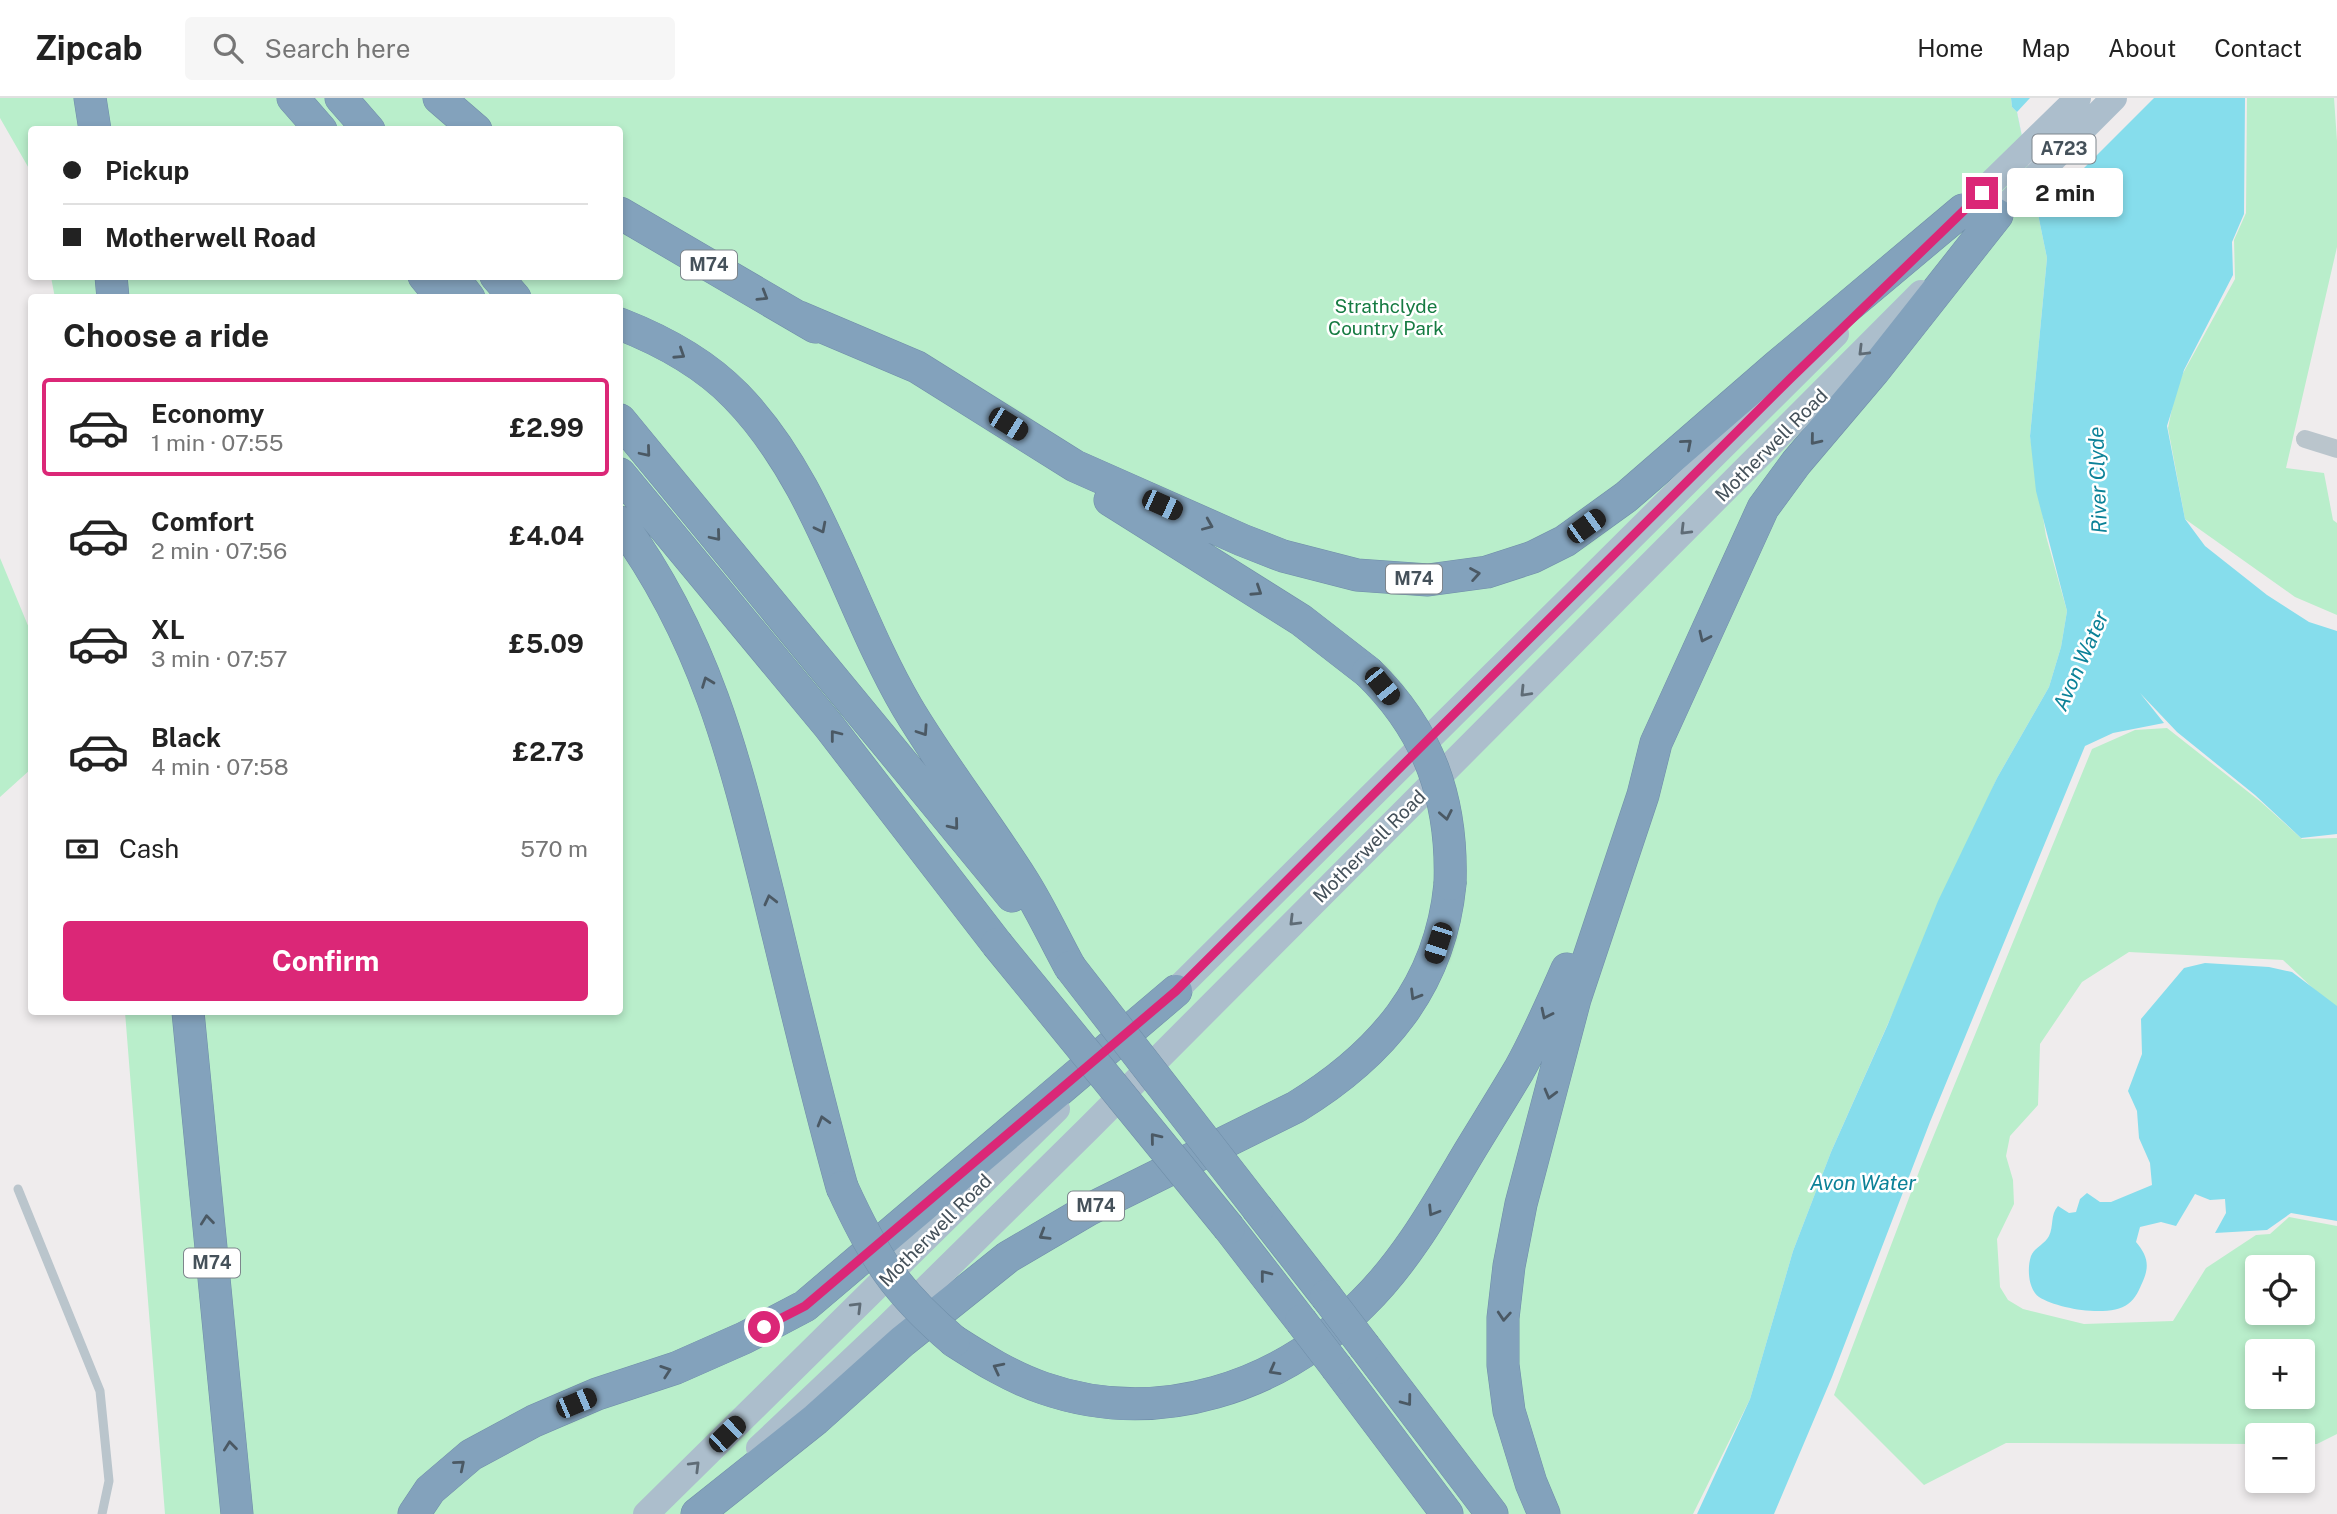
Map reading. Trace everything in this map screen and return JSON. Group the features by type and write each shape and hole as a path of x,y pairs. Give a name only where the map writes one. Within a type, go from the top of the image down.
{"highway":[{"path":"90,98 94,126"},
{"path":"277,98 300,126"},
{"path":"293,98 318,126"},
{"path":"341,98 366,126"},
{"path":"439,98 471,126"},
{"path":"1544,1514 1531,1483 1509,1411 1503,1365 1503,1318 1509,1266 1521,1204 1575,999 1643,794 1656,743 1763,508 1805,452 1874,371 2005,207"},
{"name":"M74","path":"799,317 917,368 1075,466 1242,540 1283,555 1357,575 1428,580 1487,572 1533,557 1565,541 1626,497 1963,210"},
{"name":"M74","path":"623,215 985,422 1301,620 1382,686 1416,732 1436,775 1448,822 1451,853 1450,884 1443,928 1422,983 1403,1015 1363,1058 1324,1090 1296,1107 1088,1210 1008,1257 921,1325 816,1419 697,1514"},
{"path":"499,280 512,294"},
{"path":"439,281 462,294"},
{"path":"623,325 661,341 704,369 736,396 773,443 799,484 886,668 908,708 1023,881 1070,967"},
{"path":"623,424 1070,967 1366,1347 1492,1514"},
{"path":"623,478 828,725 997,944 1229,1228 1447,1514"},
{"path":"623,526 657,576 675,609 696,654 729,741 819,1106 842,1187 863,1233 881,1265 923,1315 954,1341 990,1364 1044,1389 1080,1398 1122,1402 1168,1402 1219,1392 1266,1375 1307,1352 1364,1303 1416,1238 1520,1068 1584,932 1643,794"},
{"path":"414,1514 430,1490 471,1455 534,1421 597,1394 676,1368 744,1338 805,1306 1176,991"},
{"name":"M74","path":"188,1015 237,1514"}],"main road":[{"name":"Motherwell Road","path":"646,1514 1791,378 2078,98"},
{"name":"A723","path":"2005,207 2115,98"},
{"name":"Motherwell Road","path":"689,1514 886,1328 1079,1138 2005,207"}],"street":[{"path":"2305,439 2337,449"}],"lane":[{"path":"18,1189 100,1391 109,1481 102,1514"}],"green space":[{"name":"Strathclyde Country Park","path":"0,98 2011,98 2012,107 2017,112 2047,258 2030,436 2046,536 2067,611 2061,647 2049,687 1997,778 1831,1152 1793,1251 1750,1399 1693,1514 165,1514 125,1015 623,1015 623,294 54,294 52,280 623,280 623,126 28,126 28,167 0,118"},
{"path":"2247,98 2334,98 2337,141 2337,247 2286,468 2324,473 2333,520 2337,523 2337,615 2295,597 2185,519 2168,428 2177,384 2235,279 2234,240 2246,213"},
{"path":"0,558 28,626 28,772 0,797"},
{"path":"2167,728 2261,802 2302,839 2337,838 2337,1011 2283,960 2129,952 2082,982 2040,1044 2038,1105 2010,1136 2006,1156 2013,1180 2014,1204 1997,1239 2000,1287 2008,1300 2023,1309 2084,1324 2173,1321 2206,1268 2256,1235 2270,1234 2289,1217 2337,1226 2337,1434 2315,1444 2315,1423 2245,1423 2245,1444 2006,1443 1924,1485 1834,1395 1920,1169 2092,749 2135,730"}],"water":[{"name":"River Clyde","path":"2011,98 2245,98 2244,214 2232,242 2233,275 2184,370 2167,426 2185,519 2205,546 2267,595 2309,622 2337,631 2337,834 2301,838 2255,795 2177,732 2140,693 2164,723 2113,733 2085,746 1930,1122 1832,1377 1774,1514 1697,1514 1750,1399 1793,1251 1831,1152 1888,1024 1938,901 1997,778 2049,687 2061,647 2067,611 2036,491 2030,436 2047,258 2017,112 2012,107"},
{"path":"2205,963 2269,967 2292,972 2337,1006 2337,1221 2291,1213 2267,1230 2215,1233 2226,1213 2225,1199 2210,1200 2195,1194 2176,1226 2161,1222 2140,1227 2136,1242 2143,1251 2147,1265 2137,1294 2128,1304 2109,1310 2084,1310 2058,1305 2039,1297 2029,1278 2031,1256 2049,1236 2058,1206 2069,1213 2076,1212 2080,1199 2087,1193 2100,1202 2111,1202 2152,1185 2150,1163 2139,1138 2137,1111 2128,1091 2142,1054 2141,1019 2184,968"}],"pier":[{"path":"2030,98 2154,98 2038,214 2017,112"}],"route":[{"path":"764,1327 805,1306 1176,991 1791,378 1982,193"}],"water label":[{"name":"Avon Water","path":"2081,661"},
{"name":"Avon Water","path":"1863,1183"}]}
